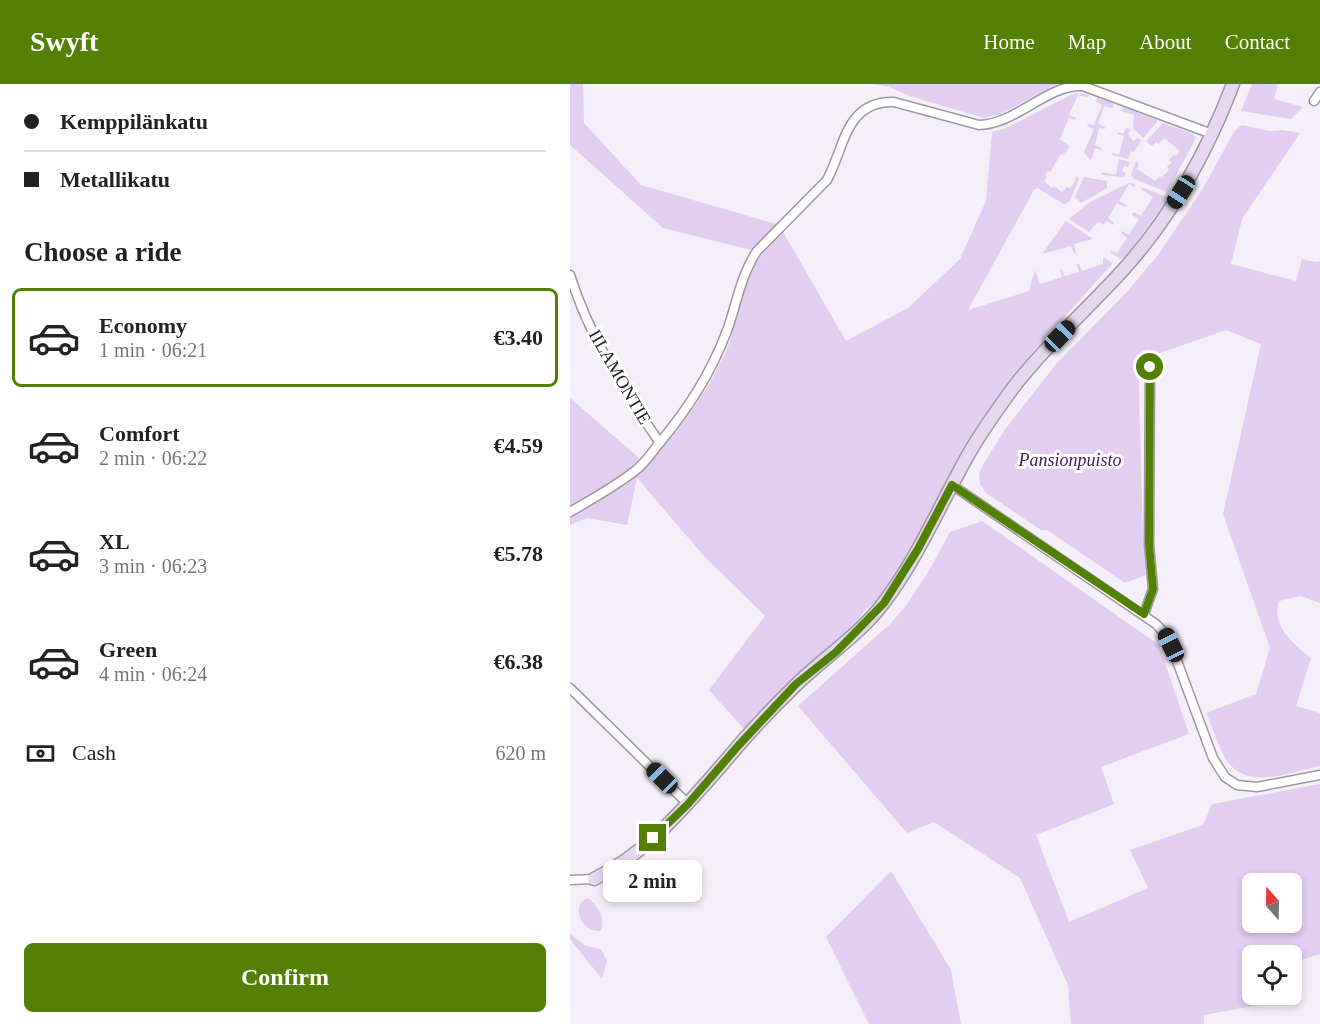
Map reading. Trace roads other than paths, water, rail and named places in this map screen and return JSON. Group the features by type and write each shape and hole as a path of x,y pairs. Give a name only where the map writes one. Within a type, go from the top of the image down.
{"street":[{"path":"570,880 594,879 626,860 664,829 796,684 836,652 884,603 918,549 986,425 1036,360 1124,269 1181,192 1212,134 1233,84"},
{"path":"570,512 638,469 700,390 728,328 742,279 751,260 757,251 827,180 847,130 863,110 883,102 894,102 979,125 988,124 1007,118 1058,91 1076,86 1093,88 1212,134"},
{"path":"1314,101 1320,92"},
{"name":"IILAMONTIE","path":"570,275 594,334 627,395 660,443"},
{"path":"1144,614 1153,589 1149,544 1150,367"},
{"path":"952,485 1156,624 1168,639 1216,764 1225,777 1237,785 1257,787 1320,775"},
{"path":"570,688 688,804"}],"park label":[{"name":"Pansionpuisto","path":"1070,460"}]}
